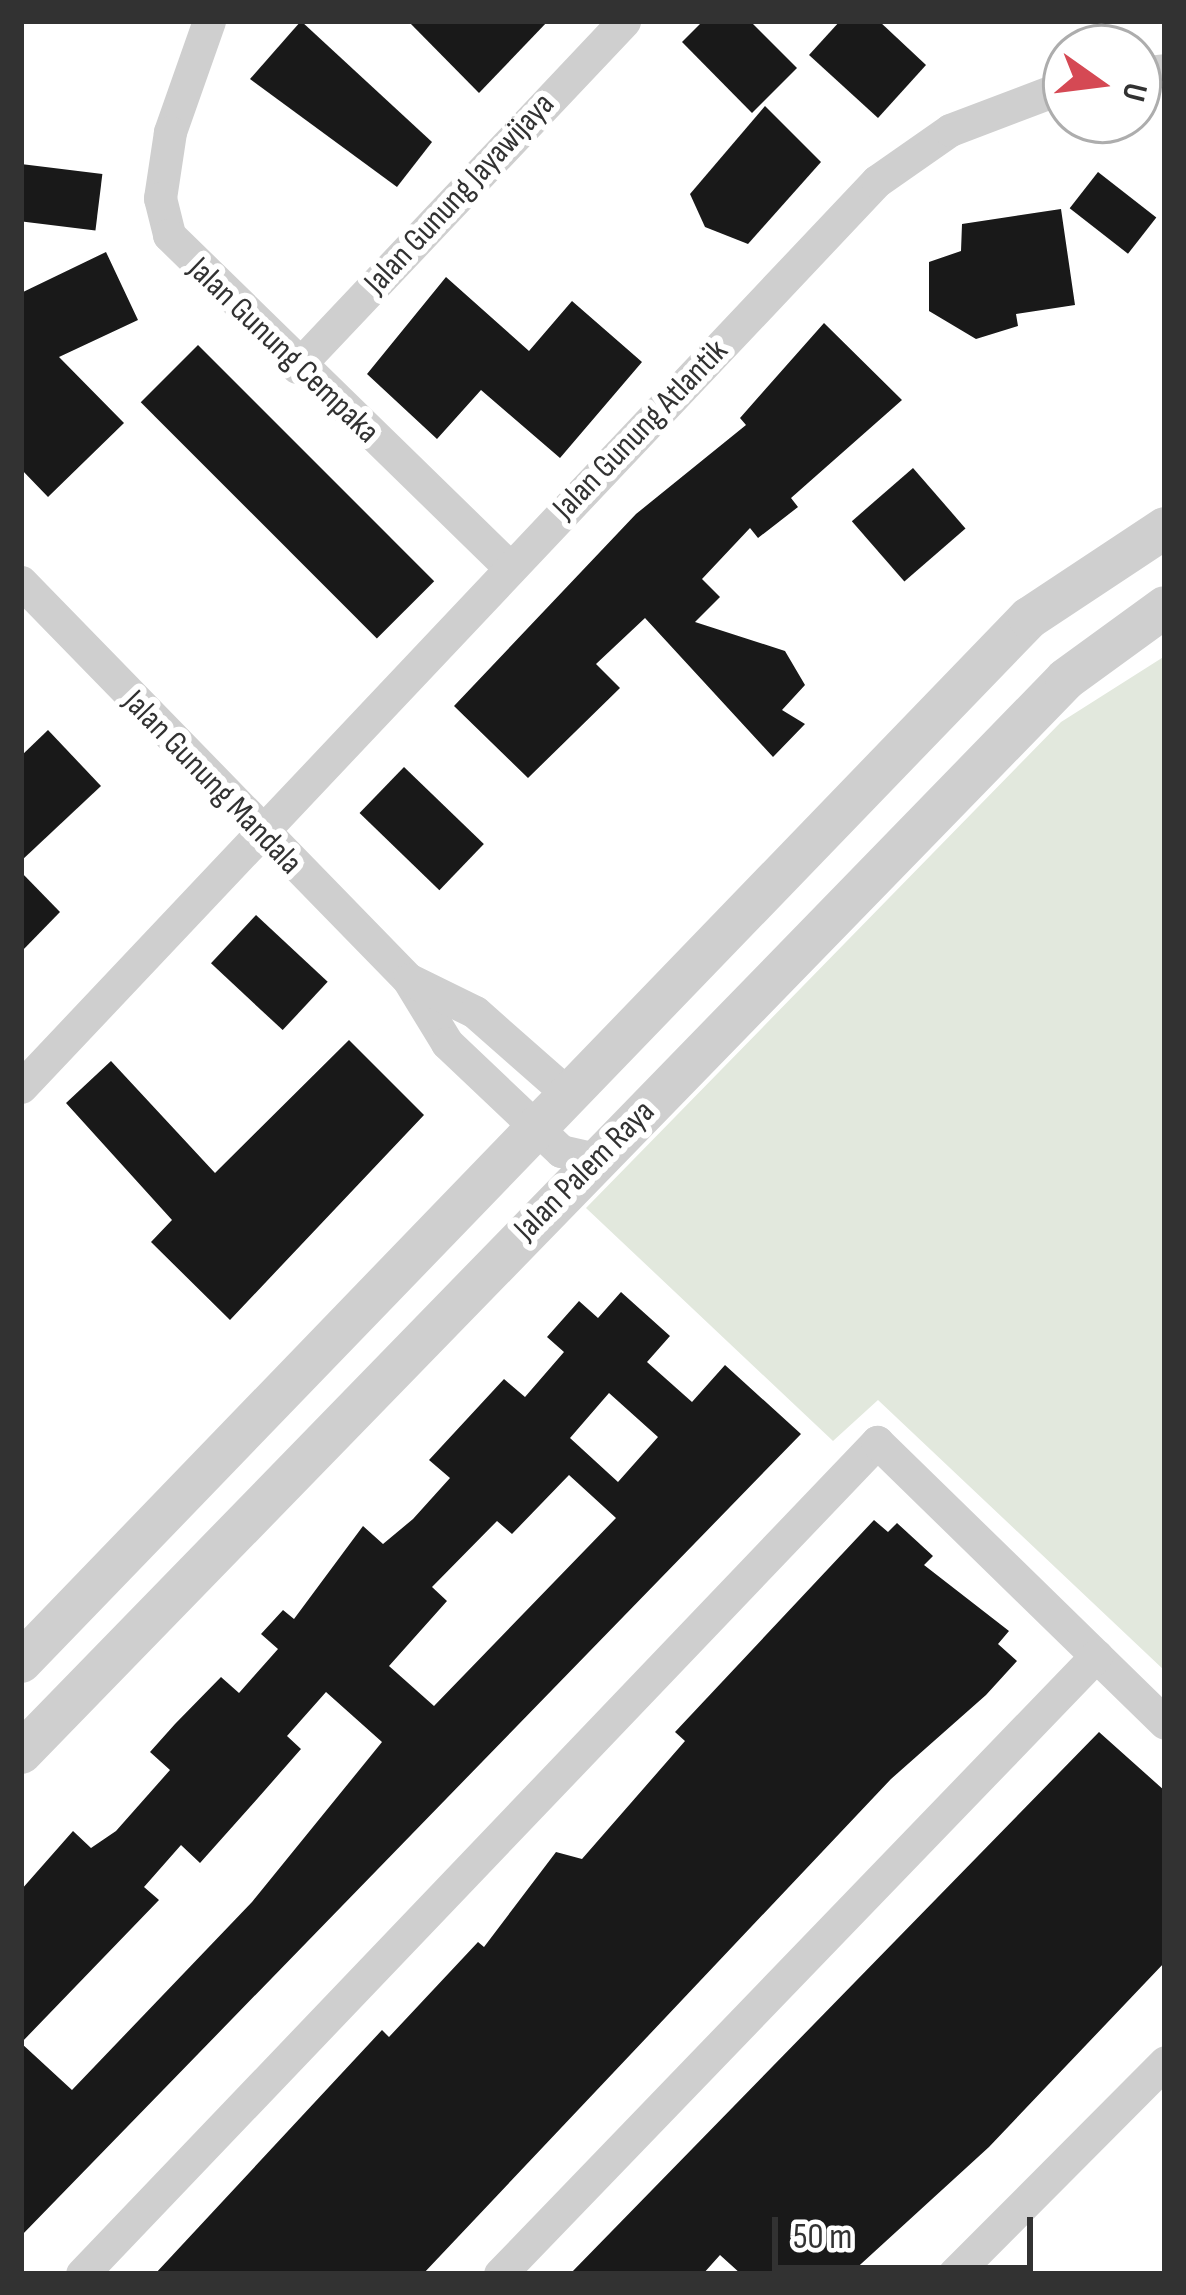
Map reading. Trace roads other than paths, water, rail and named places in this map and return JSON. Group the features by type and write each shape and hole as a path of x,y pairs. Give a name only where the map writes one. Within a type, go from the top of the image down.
{"street":[{"name":"Jalan Gunung Cempaka","path":"209,21 170,132 160,197 169,236 297,367 510,568"},
{"name":"Jalan Gunung Jayawijaya","path":"297,367 624,21"},
{"name":"Jalan Gunung Atlantik","path":"21,1087 256,831 877,181 950,130 1042,95"},
{"name":"Jalan Palem Raya","path":"21,1662 1029,618 1165,529"},
{"name":"Jalan Gunung Mandala","path":"21,582 256,831 408,979 447,1043 561,1151 595,1159"},
{"name":"Jalan Palem Raya","path":"21,1754 1066,679 1165,607"},
{"name":"Jalan Gunung Mandala","path":"408,979 475,1012 569,1095"},
{"path":"477,1186 520,1192 526,1230"},
{"path":"82,2274 877,1442 1165,1723"},
{"path":"500,2274 1096,1655"},
{"path":"954,2274 1165,2062"}]}
